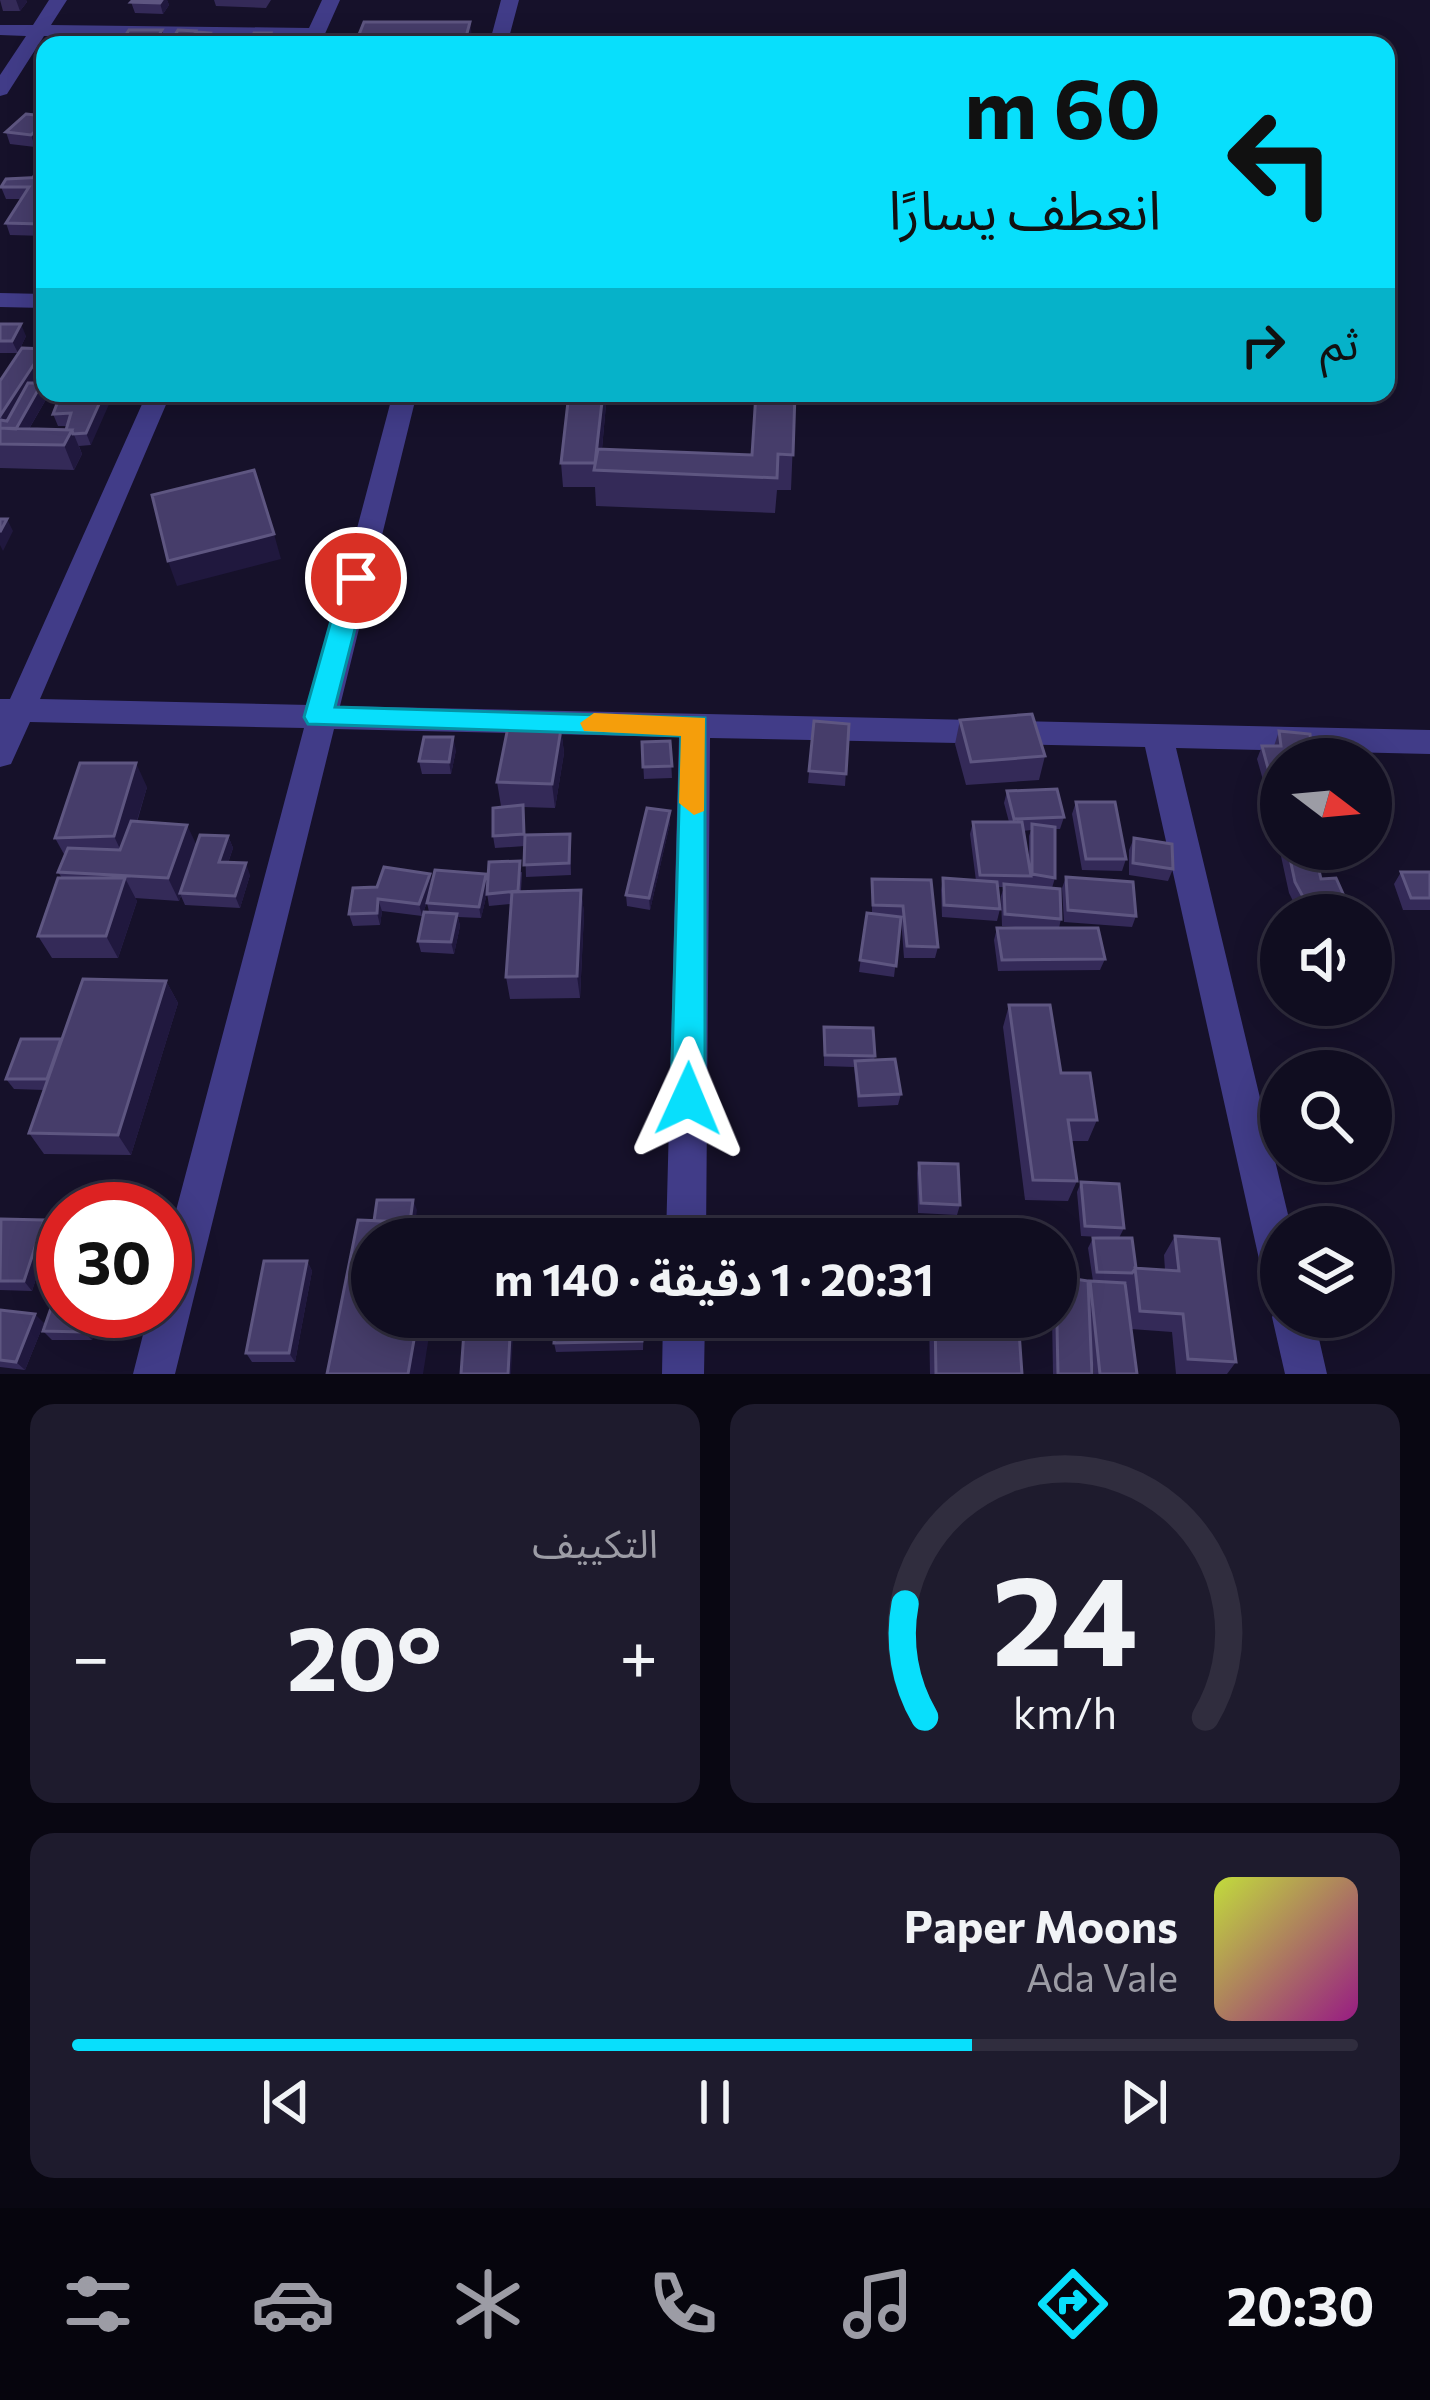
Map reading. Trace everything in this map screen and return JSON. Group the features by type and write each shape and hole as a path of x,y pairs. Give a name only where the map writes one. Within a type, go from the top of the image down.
{"street":[{"path":"0,90 58,0"},
{"path":"315,36 331,0"},
{"path":"500,36 510,0"},
{"path":"0,30 210,36"},
{"path":"0,300 36,301"},
{"path":"0,754 10,710 155,402"},
{"path":"154,1374 318,717 403,402"},
{"path":"10,710 1430,742"},
{"path":"686,1218 695,726"},
{"path":"1157,736 1267,1206"},
{"path":"683,1374 684,1338"},
{"path":"1297,1338 1306,1374"}],"building":[{"path":"364,22 470,22 466,36 358,36"},
{"path":"129,30 162,30 158,36 125,36"},
{"path":"178,30 196,31 194,36 174,36"},
{"path":"26,114 36,115 36,130 31,135 6,132"},
{"path":"36,177 36,224 6,223 29,187 1,187 6,179"},
{"path":"0,324 21,324 12,341 0,341"},
{"path":"22,348 36,349 36,361 0,416 0,381"},
{"path":"28,383 36,383 36,394 16,429 0,428 0,420 7,421"},
{"path":"58,402 100,402 86,433 66,430 71,413 53,414"},
{"path":"568,402 602,402 595,463 561,463"},
{"path":"755,402 795,402 793,455 778,454 777,478 594,470 598,449 752,455"},
{"path":"0,428 72,430 64,445 0,444"},
{"path":"254,470 274,534 168,561 152,495"},
{"path":"1032,714 1045,756 971,762 960,720"},
{"path":"814,721 849,724 846,774 809,771"},
{"path":"508,727 561,729 552,784 497,782"},
{"path":"1279,731 1310,734 1310,738 1280,738"},
{"path":"424,737 453,737 449,762 419,761"},
{"path":"670,741 672,766 643,767 642,742"},
{"path":"80,763 136,763 114,836 55,838"},
{"path":"1057,789 1064,817 1014,819 1007,791"},
{"path":"1076,802 1115,802 1126,859 1086,859"},
{"path":"523,805 524,834 493,836 493,808"},
{"path":"647,808 670,811 649,898 626,895"},
{"path":"131,821 187,825 168,878 58,872 68,848 120,850"},
{"path":"973,822 1022,822 1031,876 980,875"},
{"path":"1032,824 1055,827 1055,878 1032,874"},
{"path":"570,834 569,863 524,865 525,835"},
{"path":"200,835 228,836 219,862 246,863 235,896 180,893"},
{"path":"1134,838 1172,844 1173,869 1133,863"},
{"path":"520,861 518,891 487,894 489,862"},
{"path":"384,867 430,874 419,904 378,899 377,913 349,914 353,888 377,887"},
{"path":"435,870 486,874 479,907 427,903"},
{"path":"1292,870 1319,870 1321,879 1336,878 1343,894 1301,894"},
{"path":"1401,872 1430,872 1430,898 1411,898"},
{"path":"1066,877 1133,882 1136,916 1068,910"},
{"path":"58,878 125,878 106,936 38,936"},
{"path":"943,878 997,882 1000,909 944,905"},
{"path":"872,879 931,880 938,947 907,946 903,906 873,905"},
{"path":"1004,884 1060,889 1061,919 1005,914"},
{"path":"581,890 577,976 506,977 512,892"},
{"path":"424,912 457,914 451,942 418,941"},
{"path":"867,913 901,917 896,966 860,960"},
{"path":"997,928 1098,928 1105,959 1002,960"},
{"path":"83,979 166,981 118,1135 29,1133"},
{"path":"1009,1005 1050,1005 1061,1073 1090,1073 1097,1120 1068,1120 1077,1181 1033,1180"},
{"path":"824,1027 873,1028 875,1056 825,1055"},
{"path":"21,1039 61,1039 47,1079 6,1079"},
{"path":"895,1059 901,1094 859,1096 855,1061"},
{"path":"919,1163 958,1164 960,1205 921,1203"},
{"path":"1081,1182 1119,1184 1124,1228 1085,1226"},
{"path":"377,1200 413,1200 411,1218 374,1218"},
{"path":"1,1219 36,1220 36,1244 24,1281 0,1281"},
{"path":"1175,1236 1219,1239 1236,1362 1188,1359 1183,1314 1140,1311 1135,1268 1179,1271"},
{"path":"1093,1238 1132,1238 1136,1268 1132,1273 1097,1272"},
{"path":"351,1255 351,1338 414,1338 408,1374 327,1374"},
{"path":"264,1261 307,1261 289,1353 246,1353"},
{"path":"1077,1279 1088,1281 1092,1374 1058,1374 1057,1338 1077,1338"},
{"path":"1090,1281 1125,1283 1137,1374 1100,1374"},
{"path":"0,1310 35,1314 16,1362 0,1360"},
{"path":"464,1338 510,1338 508,1374 461,1374"},
{"path":"554,1338 642,1338 642,1341 554,1343"},
{"path":"935,1338 1019,1338 1022,1374 936,1374"}],"slow traffic":[{"path":"594,723 695,726 694,803"}],"route":[{"path":"356,578 318,717 695,726 688,1099"}]}
